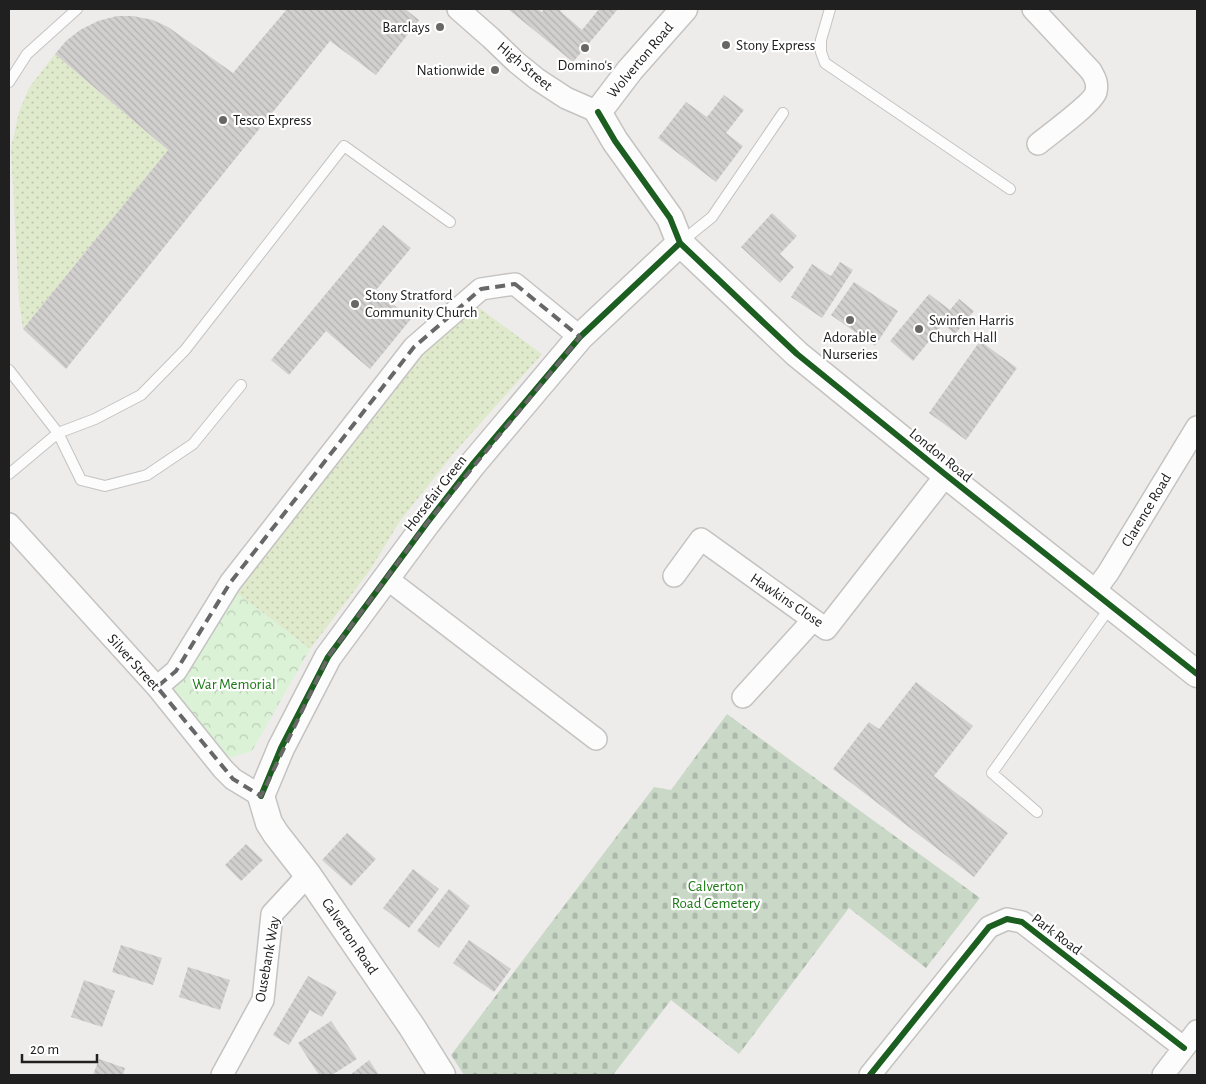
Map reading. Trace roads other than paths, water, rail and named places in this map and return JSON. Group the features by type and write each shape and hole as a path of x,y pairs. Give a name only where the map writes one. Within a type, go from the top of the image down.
{"street":[{"name":"High Street","path":"458,9 537,79 566,98 598,112"},
{"name":"Wolverton Road","path":"598,112 630,70 684,9"},
{"path":"1033,9 1091,71 1097,83 1096,95 1038,144"},
{"path":"598,112 615,141 670,218 680,243"},
{"name":"Horsefair Green","path":"261,796 281,748 328,658 386,578 472,465 580,337 680,243"},
{"name":"London Road","path":"680,243 797,354 1197,674"},
{"path":"157,687 176,671 230,582 414,347 481,289 515,284 580,337"},
{"name":"Clarence Road","path":"1103,599 1108,572 1197,427"},
{"name":"Hawkins Close","path":"674,576 701,539 826,629 946,475"},
{"name":"Silver Street","path":"9,524 157,687 228,774 261,796"},
{"path":"386,578 596,739"},
{"path":"743,697 813,620"},
{"name":"Calverton Road","path":"261,796 269,823 276,834 308,875 412,1027 442,1075"},
{"name":"Ousebank Way","path":"222,1075 263,1000 272,914 308,875"},
{"name":"Park Road","path":"870,1075 989,927 1007,919 1022,922 1184,1048"},
{"path":"1163,1075 1197,1031"}],"lane":[{"path":"9,82 27,54 77,9"},
{"path":"830,9 820,40 825,64 1010,190"},
{"path":"680,243 712,217 783,113"},
{"path":"9,474 58,433 95,419 141,395 185,350 344,146 450,222"},
{"path":"9,370 58,433 81,480 105,486 147,475 193,444 241,385"},
{"path":"1037,812 992,773 1103,599"}],"place":[{"name":"Barclays","path":"440,27"},
{"name":"Stony Express","path":"726,45"},
{"name":"Domino's","path":"585,48"},
{"name":"Nationwide","path":"495,70"},
{"name":"Tesco Express","path":"223,120"},
{"name":"Stony Stratford Community Church","path":"355,304"},
{"name":"Adorable Nurseries","path":"850,320"},
{"name":"Swinfen Harris Church Hall","path":"919,329"}],"park label":[{"name":"War Memorial","path":"234,684"},
{"name":"Calverton Road Cemetery","path":"716,894"}]}
